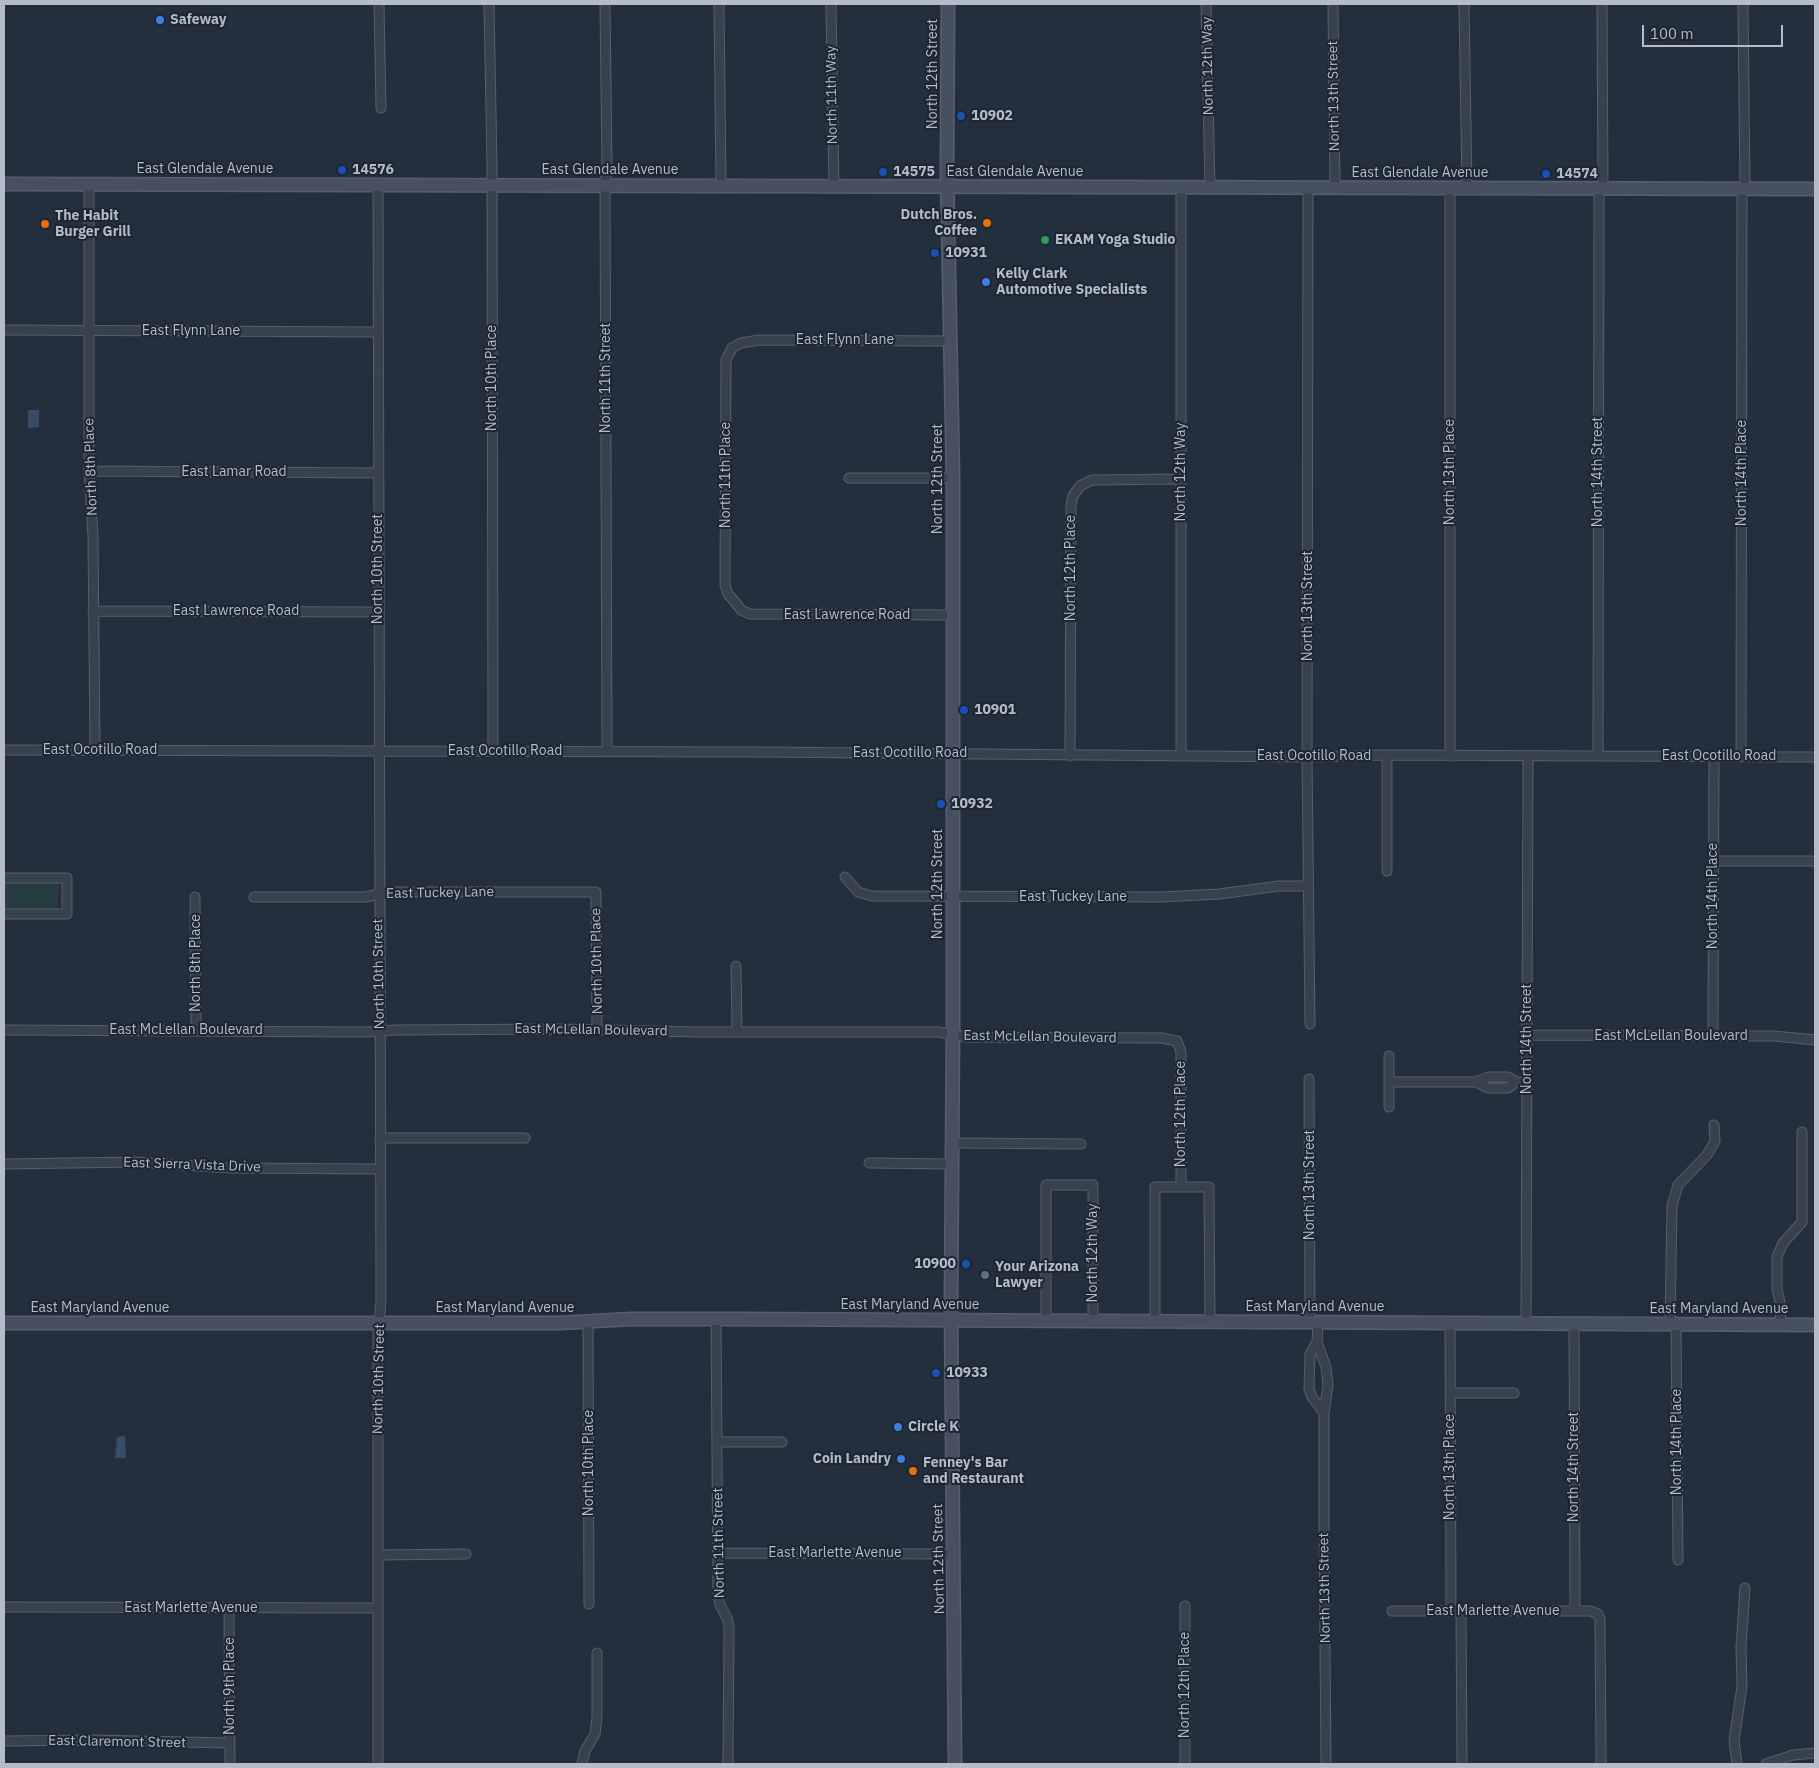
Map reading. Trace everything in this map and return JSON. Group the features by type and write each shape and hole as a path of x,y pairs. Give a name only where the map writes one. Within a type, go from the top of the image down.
{"street":[{"path":"379,4 381,108"},
{"name":"North 10th Place","path":"489,4 492,185 493,752"},
{"name":"North 11th Street","path":"605,4 607,168 605,185 606,752"},
{"path":"719,4 721,186"},
{"name":"North 11th Way","path":"831,4 834,186"},
{"name":"North 12th Street","path":"948,4 947,187 953,478 951,1321 955,1764"},
{"name":"North 12th Way","path":"1206,4 1210,187"},
{"name":"North 13th Street","path":"1333,4 1335,188"},
{"path":"1464,4 1467,188"},
{"name":"North 14th Street","path":"1598,755 1602,4"},
{"name":"North 14th Place","path":"1741,756 1743,4"},
{"name":"East Glendale Avenue","path":"4,184 1815,189"},
{"name":"North 8th Place","path":"89,184 89,471 93,536 95,750"},
{"name":"North 10th Street","path":"378,184 380,1031 378,1764"},
{"name":"North 12th Way","path":"1181,756 1182,187"},
{"name":"North 13th Street","path":"1308,188 1307,757 1310,1024"},
{"name":"North 13th Place","path":"1450,188 1450,756"},
{"name":"East Flynn Lane","path":"4,330 378,332"},
{"name":"East Flynn Lane","path":"741,343 759,340 950,341"},
{"name":"North 11th Place","path":"741,343 732,348 726,360 725,585 728,594 741,610"},
{"name":"East Lamar Road","path":"89,471 378,473"},
{"path":"849,478 953,478"},
{"name":"North 12th Place","path":"1070,756 1071,505 1073,496 1080,486 1092,480 1181,480"},
{"name":"East Lawrence Road","path":"741,610 750,614 953,616"},
{"name":"East Lawrence Road","path":"93,611 378,612"},
{"name":"East Ocotillo Road","path":"4,750 953,753 1070,756 1307,757 1387,755 1815,756"},
{"path":"1387,755 1387,871"},
{"name":"North 14th Street","path":"1526,1324 1528,755"},
{"name":"North 14th Place","path":"1713,1036 1714,757"},
{"path":"1713,861 1813,861"},
{"path":"4,878 67,878 67,914 4,914"},
{"name":"East Tuckey Lane","path":"844,878 858,892 872,896 1162,898 1219,894 1279,886 1308,886"},
{"name":"East Tuckey Lane","path":"254,896 365,896 390,892 596,892"},
{"name":"North 10th Place","path":"596,892 597,1030"},
{"name":"North 8th Place","path":"195,897 196,1030"},
{"path":"736,966 737,1031"},
{"name":"East McLellan Boulevard","path":"4,1030 938,1032 968,1037 1161,1038 1177,1041"},
{"name":"East McLellan Boulevard","path":"1527,1036 1774,1036 1815,1040"},
{"name":"North 12th Place","path":"1177,1041 1181,1052 1181,1187"},
{"path":"1389,1056 1389,1107"},
{"path":"1389,1082 1476,1082 1488,1076 1508,1076 1516,1082 1527,1082"},
{"path":"1497,1076 1497,1088"},
{"name":"North 13th Street","path":"1309,1079 1314,1322 1317,1342 1326,1367 1328,1385 1324,1412 1326,1764"},
{"path":"1476,1082 1488,1088 1508,1088 1516,1082"},
{"name":"North 14th Place","path":"1678,1560 1672,1206 1678,1185 1707,1155 1715,1142 1714,1125"},
{"path":"1780,1325 1781,1307 1777,1289 1777,1258 1783,1243 1802,1222 1802,1132"},
{"path":"380,1138 525,1138"},
{"path":"952,1143 1081,1144"},
{"name":"East Sierra Vista Drive","path":"4,1164 135,1162 230,1168 380,1169"},
{"path":"869,1163 952,1164"},
{"name":"North 12th Way","path":"1046,1322 1046,1185 1093,1185 1093,1322"},
{"path":"1155,1322 1155,1187 1209,1187 1210,1322"},
{"name":"North 11th Street","path":"716,1319 717,1553 720,1605 729,1626 728,1764"},
{"name":"East Maryland Avenue","path":"4,1323 588,1322 716,1319 1815,1325"},
{"name":"North 10th Place","path":"588,1322 589,1604"},
{"name":"North 14th Street","path":"1574,1323 1574,1611"},
{"name":"North 13th Place","path":"1450,1324 1451,1611"},
{"name":"North 13th Street","path":"1317,1342 1310,1354 1309,1389 1312,1397 1324,1412"},
{"path":"1450,1393 1514,1393"},
{"path":"718,1442 782,1442"},
{"name":"East Marlette Avenue","path":"717,1553 954,1554"},
{"path":"379,1555 466,1554"},
{"path":"1737,1764 1734,1741 1742,1686 1744,1588"},
{"name":"North 12th Place","path":"1185,1606 1185,1764"},
{"name":"East Marlette Avenue","path":"4,1607 378,1608"},
{"name":"North 9th Place","path":"229,1609 230,1764"},
{"name":"East Marlette Avenue","path":"1392,1611 1574,1611 1598,1614 1600,1619 1601,1764"},
{"path":"1461,1611 1462,1764"},
{"path":"582,1764 595,1734 597,1718 597,1653"},
{"name":"East Claremont Street","path":"4,1741 93,1740 230,1743"},
{"path":"1766,1764 1793,1755 1815,1753"}],"green space":[{"path":"4,881 57,882 59,885 57,909 55,911 4,911"}],"water":[{"path":"28,410 39,410 39,427 28,428"},
{"path":"125,1436 126,1458 115,1458 117,1437"}],"place":[{"name":"Safeway","path":"160,20"},
{"name":"10902","path":"961,116"},
{"name":"14576","path":"342,170"},
{"name":"14575","path":"883,172"},
{"name":"14574","path":"1546,174"},
{"name":"Dutch Bros. Coffee","path":"987,223"},
{"name":"The Habit Burger Grill","path":"45,224"},
{"name":"EKAM Yoga Studio","path":"1045,240"},
{"name":"10931","path":"935,253"},
{"name":"Kelly Clark Automotive Specialists","path":"986,282"},
{"name":"10901","path":"964,710"},
{"name":"10932","path":"941,804"},
{"name":"10900","path":"966,1264"},
{"name":"Your Arizona Lawyer","path":"985,1275"},
{"name":"10933","path":"936,1373"},
{"name":"Circle K","path":"898,1427"},
{"name":"Coin Landry","path":"901,1459"},
{"name":"Fenney's Bar and Restaurant","path":"913,1471"}]}
